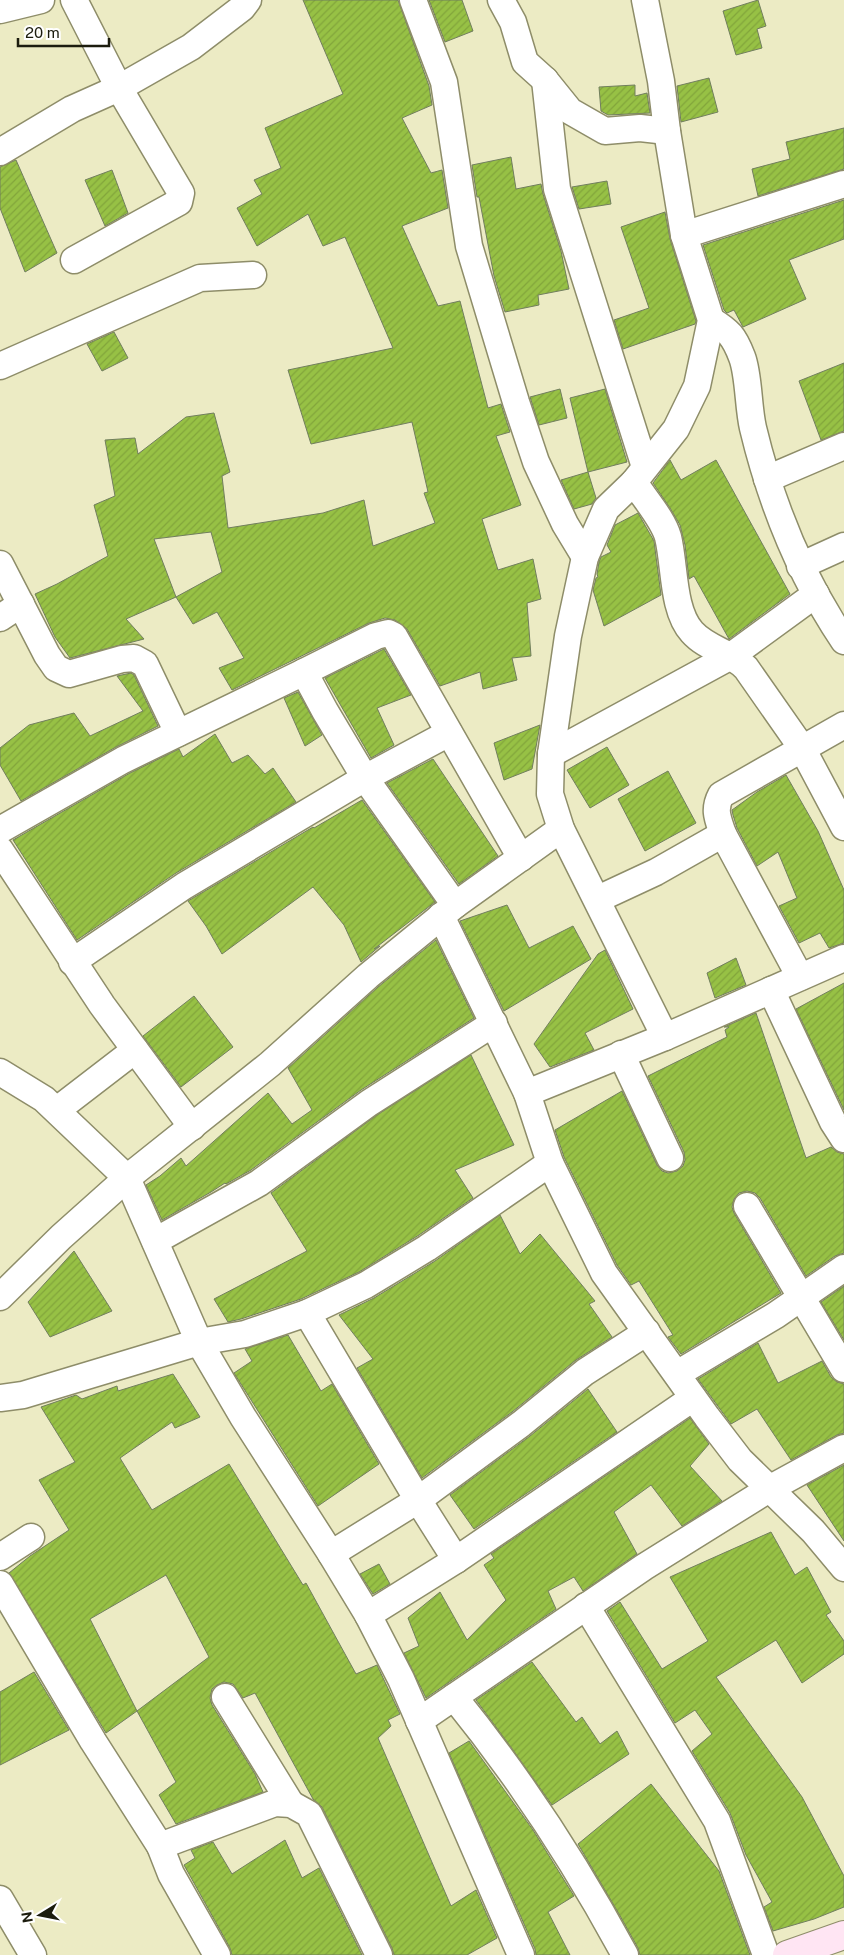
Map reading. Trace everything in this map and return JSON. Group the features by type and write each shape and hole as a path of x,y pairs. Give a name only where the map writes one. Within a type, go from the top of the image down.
{"street":[{"path":"0,10 41,0"},
{"path":"74,0 119,88 181,193 179,202 74,260"},
{"path":"2,146 72,108 119,88 191,47 242,8 248,0"},
{"path":"413,0 444,82 469,246 516,402 536,462 565,524 585,557"},
{"path":"501,0 513,22 525,62 545,80 570,111 605,131 640,128 667,132"},
{"path":"645,0 661,81 667,132 684,235 711,320 697,386 676,429 639,474 606,509 585,557 568,636 551,754 550,794 561,829 665,1036"},
{"path":"545,80 557,190 639,474 665,529 683,617 692,632 710,646 740,661 746,668 802,748 844,827"},
{"path":"684,235 844,184"},
{"path":"0,366 200,278 253,275"},
{"path":"711,320 729,331 742,358 752,427 767,479 800,566 844,641"},
{"path":"767,479 844,446"},
{"path":"800,566 844,546"},
{"path":"0,564 11,611 56,668 69,674 122,659 134,658 145,664 178,733"},
{"path":"551,754 731,656 816,594"},
{"path":"0,830 123,760 376,636 388,633 394,636 521,858"},
{"path":"304,672 325,711 448,911 494,1024 527,1093 550,1163 604,1273 693,1398 740,1460 813,1531 844,1568"},
{"path":"800,977 723,834 716,813 717,803 721,795 844,725"},
{"path":"72,962 184,886 366,778 449,733"},
{"path":"0,1297 61,1237 127,1178 270,1064 368,976 448,911 561,829"},
{"path":"598,900 656,872 723,834"},
{"path":"0,850 72,962 192,1127"},
{"path":"527,1093 665,1036 844,958"},
{"path":"771,990 833,1122 844,1139"},
{"path":"156,1241 259,1183 369,1103 494,1024"},
{"path":"57,1110 135,1050"},
{"path":"621,1054 670,1158"},
{"path":"0,1072 44,1099 127,1178 199,1342 243,1417 368,1615 401,1679 521,1955"},
{"path":"0,1398 23,1395 199,1342 246,1334 307,1313 366,1285 427,1248 550,1163"},
{"path":"747,1206 844,1369"},
{"path":"677,1374 776,1315 844,1268"},
{"path":"307,1313 418,1500 456,1560"},
{"path":"331,1554 418,1500 521,1424 584,1372 646,1332"},
{"path":"368,1615 456,1560 693,1398"},
{"path":"419,1721 630,1575 769,1489 844,1448"},
{"path":"0,1557 31,1537"},
{"path":"0,1584 93,1741 160,1846 171,1874 217,1955"},
{"path":"586,1606 717,1821 766,1955"},
{"path":"225,1697 290,1804"},
{"path":"454,1697 489,1740 552,1831 625,1955"},
{"path":"160,1846 275,1803 290,1804 309,1814 379,1955"},
{"path":"0,1899 33,1955"},
{"path":"787,1955 844,1935"}],"building":[{"path":"303,0 398,0 429,86 432,105 402,118 431,173 442,170 448,208 402,226 438,306 460,301 488,408 501,404 510,432 496,436 521,505 482,519 498,570 533,559 541,599 527,603 531,656 512,658 517,680 483,689 480,672 440,686 407,629 395,620 385,618 369,623 232,690 219,668 244,658 217,612 193,624 176,597 126,619 144,639 70,658 55,637 35,594 108,556 94,505 115,496 105,440 135,438 138,454 186,417 214,413 230,472 222,476 228,528 323,513 364,500 373,546 435,523 424,493 428,492 412,422 311,444 288,370 393,348 345,237 323,246 308,214 257,246 237,208 262,194 254,180 281,168 265,128 343,94","holes":["211,532 222,572 176,597 154,539"]},
{"path":"429,0 462,0 473,31 445,42"},
{"path":"758,0 766,26 757,29 762,48 736,55 723,11"},
{"path":"709,78 718,112 681,122 677,86"},
{"path":"635,85 635,96 647,93 650,113 608,115 601,111 599,87"},
{"path":"844,128 844,169 758,196 752,169 790,159 786,142"},
{"path":"511,157 516,189 541,184 561,251 569,289 538,295 539,305 505,312 494,276 472,165"},
{"path":"16,160 57,253 25,272 0,208 0,167"},
{"path":"112,170 128,213 105,226 85,180"},
{"path":"607,181 611,204 579,209 572,187"},
{"path":"844,200 844,239 789,260 806,299 743,327 734,310 727,313 724,310 703,245"},
{"path":"665,212 670,239 696,321 695,324 623,349 614,320 649,308 621,227"},
{"path":"114,332 128,358 102,371 87,344"},
{"path":"844,363 844,431 821,440 799,381"},
{"path":"560,389 567,418 539,425 530,397"},
{"path":"605,389 627,462 588,472 570,398"},
{"path":"670,460 681,480 716,460 790,594 729,639 694,576 689,579 685,545 680,525 653,483"},
{"path":"588,472 596,498 592,504 574,509 561,480"},
{"path":"638,513 654,541 661,595 604,626 593,590 596,578 598,577 599,562 601,557 611,552 607,545 615,525"},
{"path":"384,649 411,695 377,708 394,745 371,758 325,678"},
{"path":"131,673 134,675 158,726 116,747 21,801 0,765 0,748 29,725 74,713 90,736 143,711 117,676"},
{"path":"298,692 322,735 305,746 284,698"},
{"path":"540,725 532,769 504,780 494,743"},
{"path":"215,734 232,763 248,755 265,774 273,768 296,802 176,873 77,940 13,840 130,773 179,749 183,757"},
{"path":"607,747 629,785 590,808 567,770"},
{"path":"433,759 498,856 459,884 387,783"},
{"path":"668,771 696,823 645,851 618,799"},
{"path":"786,775 818,831 844,890 844,943 829,948 820,933 799,943 779,906 797,898 778,852 757,866 737,828 733,815 732,810 757,792"},
{"path":"362,800 435,902 374,949 380,946 361,962 344,925 313,887 222,954 206,926 188,901"},
{"path":"507,905 529,948 573,926 591,959 504,1011 460,921"},
{"path":"436,940 474,1018 361,1090 251,1170 162,1220 146,1185 181,1158 186,1166 268,1093 292,1124 312,1110 288,1068 378,987"},
{"path":"605,950 633,1009 585,1033 594,1050 550,1067 534,1044 598,954"},
{"path":"736,958 746,985 715,998 707,973"},
{"path":"844,983 844,1110 796,1009"},
{"path":"194,996 233,1047 181,1087 143,1036"},
{"path":"756,1013 806,1158 831,1147 837,1152 844,1154 844,1253 835,1256 806,1276 760,1198 755,1193 747,1191 739,1193 734,1199 732,1207 734,1213 781,1293 681,1354 668,1337 673,1335 639,1281 631,1285 617,1265 564,1157 555,1130 622,1091 657,1165 662,1171 668,1173 677,1171 683,1166 685,1160 684,1152 648,1076 727,1037 725,1030 729,1027 724,1027"},
{"path":"471,1055 514,1145 455,1170 473,1198 419,1235 359,1272 301,1299 228,1322 214,1299 307,1251 271,1193 377,1115"},
{"path":"500,1215 520,1254 540,1234 595,1301 589,1304 612,1337 576,1360 512,1412 422,1478 357,1368 373,1359 339,1315 374,1298 435,1261"},
{"path":"74,1251 112,1311 50,1337 28,1302"},
{"path":"844,1286 844,1340 821,1302"},
{"path":"288,1335 321,1391 332,1384 379,1464 318,1506 234,1373 252,1361 245,1349"},
{"path":"758,1343 778,1383 822,1361 831,1377 837,1382 844,1384 844,1433 791,1460 757,1409 731,1424 698,1379"},
{"path":"173,1374 200,1417 175,1428 172,1422 120,1458 152,1510 229,1464 303,1585 306,1583 356,1674 377,1665 400,1714 388,1720 391,1726 378,1738 451,1906 476,1890 497,1938 467,1955 394,1955 322,1807 313,1799 255,1693 243,1698 233,1684 224,1682 212,1689 210,1698 212,1705 255,1774 263,1792 176,1824 159,1795 176,1782 137,1711 106,1733 9,1573 30,1556 69,1530 39,1480 75,1462 41,1407 76,1395 82,1399 117,1386 118,1391","holes":["166,1575 209,1657 137,1711 90,1619"]},
{"path":"588,1389 617,1432 474,1529 450,1495 530,1436"},
{"path":"690,1418 709,1444 690,1466 722,1501 682,1526 651,1485 614,1512 637,1554 583,1591 574,1577 548,1591 556,1609 426,1698 404,1653 419,1646 408,1618 440,1592 467,1640 506,1600 484,1565 494,1558 491,1554"},
{"path":"844,1465 844,1541 807,1485"},
{"path":"771,1532 795,1575 807,1567 831,1612 826,1615 844,1641 844,1654 802,1683 776,1640 716,1677 802,1797 844,1876 844,1907 814,1919 773,1931 764,1907 772,1902 746,1855 730,1813 692,1751 712,1734 695,1710 675,1723 607,1611 620,1602 662,1669 708,1641 670,1577"},
{"path":"379,1564 390,1584 373,1594 360,1574"},
{"path":"532,1662 576,1722 582,1717 600,1744 617,1731 629,1754 552,1805 476,1700"},
{"path":"34,1672 69,1730 0,1765 0,1692"},
{"path":"469,1741 533,1830 574,1896 548,1912 570,1955 536,1955 449,1753"},
{"path":"651,1784 719,1871 750,1955 640,1955 638,1948 578,1844"},
{"path":"285,1840 302,1878 319,1868 362,1955 232,1955 230,1948 184,1865 195,1858 191,1850 213,1842 232,1874"}]}
